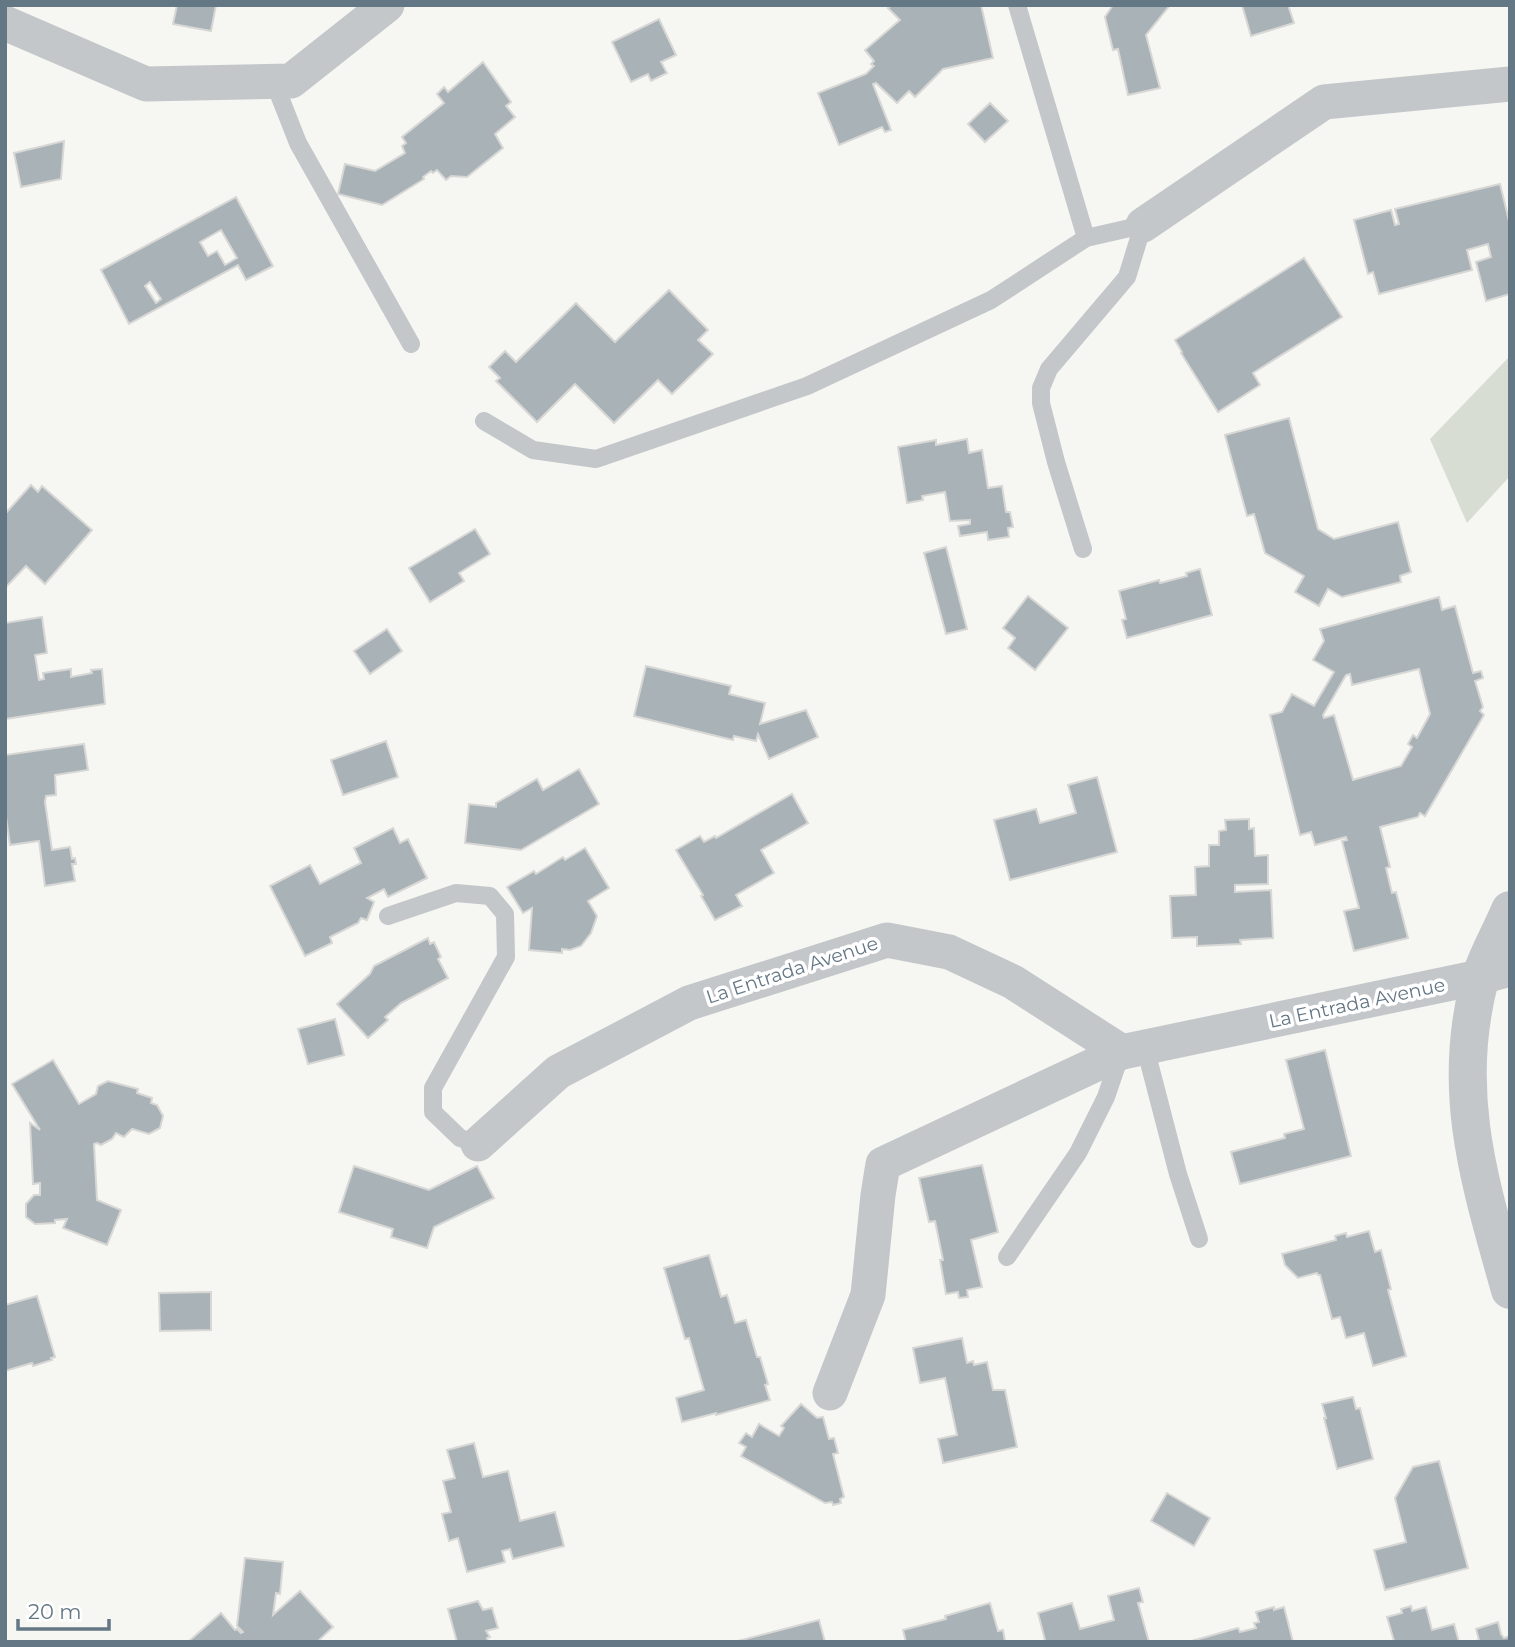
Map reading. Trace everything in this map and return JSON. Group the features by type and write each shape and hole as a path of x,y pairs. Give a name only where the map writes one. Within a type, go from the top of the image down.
{"street":[{"path":"5,23 146,84 274,82 291,81 387,5"},
{"path":"1143,225 1324,102 1510,84"},
{"path":"1510,910 1495,973 1472,1025 1466,1076 1469,1122 1477,1169 1510,1290"},
{"name":"La Entrada Avenue","path":"478,1144 558,1072 689,1003 887,940 949,952 1013,982 1133,1049"},
{"name":"La Entrada Avenue","path":"830,1393 868,1295 883,1164 1133,1049 1495,973"}],"lane":[{"path":"1017,5 1086,238"},
{"path":"274,82 298,143 411,344"},
{"path":"484,421 533,450 596,459 807,386 991,300 1086,238 1143,225 1127,277 1049,369 1041,388 1041,403 1056,462 1083,549"},
{"path":"388,916 456,893 490,896 505,914 506,957 433,1088 433,1112 460,1138 478,1144"},
{"path":"1133,1049 1199,1239"},
{"path":"1007,1257 1078,1153 1133,1049"}],"shaded area":[{"path":"1510,356 1510,476 1467,523 1430,439"}],"building":[{"path":"177,5 216,5 211,31 173,24"},
{"path":"892,5 981,5 993,58 943,69 915,97 909,91 897,103 876,83 873,84 891,130 885,132 882,127 839,145 818,93 866,74 874,66 871,64 874,61 865,50 900,20 888,8"},
{"path":"1113,5 1170,5 1146,35 1160,88 1128,95 1118,49 1113,50 1105,17"},
{"path":"1242,5 1288,5 1294,23 1251,36"},
{"path":"659,19 676,55 661,62 667,73 651,81 648,74 631,82 612,42"},
{"path":"483,62 511,102 506,106 515,117 495,134 503,148 467,177 451,176 446,180 437,170 433,173 431,171 424,179 382,205 338,194 345,164 375,171 405,153 402,146 406,143 402,137 444,103 437,94 444,87 448,92"},
{"path":"990,103 1008,121 985,142 968,124"},
{"path":"64,141 61,179 21,187 14,153"},
{"path":"1500,184 1510,225 1510,294 1486,301 1476,262 1491,257 1488,244 1467,250 1472,270 1379,294 1373,272 1368,274 1354,220 1391,210 1395,225 1399,224 1395,209"},
{"path":"236,197 273,266 246,280 238,265 129,324 101,270","holes":["221,230 237,258 225,265 217,251 208,256 200,242","150,282 161,299 156,303 145,286"]},
{"path":"1304,258 1342,317 1253,373 1260,385 1218,412 1175,340"},
{"path":"669,290 708,330 698,340 713,354 672,394 658,380 614,423 575,384 537,422 496,381 500,378 489,367 505,351 516,362 576,303 615,342"},
{"path":"1289,418 1318,529 1334,539 1398,522 1411,572 1400,576 1401,582 1342,597 1328,589 1319,606 1295,592 1304,576 1265,553 1254,514 1247,516 1225,435"},
{"path":"967,439 969,453 982,450 988,488 1002,486 1006,512 1010,512 1013,527 1008,528 1009,537 988,540 987,532 960,536 958,526 970,524 970,520 950,521 945,492 922,496 923,500 907,503 898,447 936,440 936,445"},
{"path":"31,485 38,492 42,486 92,530 45,584 26,566 5,588 5,514"},
{"path":"475,529 490,554 459,573 464,581 430,602 409,568"},
{"path":"946,547 967,629 946,634 924,553"},
{"path":"1200,569 1212,615 1127,638 1122,620 1126,619 1119,591 1159,580 1160,583 1187,576 1186,573"},
{"path":"1028,596 1068,628 1035,670 1008,648 1015,638 1003,628"},
{"path":"1439,597 1442,610 1455,606 1473,673 1481,671 1483,678 1475,681 1483,707 1480,711 1484,715 1425,816 1420,813 1418,817 1380,827 1390,867 1386,868 1392,893 1396,892 1408,938 1354,951 1344,911 1359,908 1342,841 1347,840 1346,837 1315,845 1311,832 1300,835 1270,715 1282,712 1292,694 1314,706 1334,672 1313,660 1324,641 1320,629","holes":["1419,669 1430,714 1417,738 1413,735 1408,744 1412,747 1401,766 1353,780 1334,715 1324,718 1323,715 1346,675 1350,674 1352,685"]},
{"path":"42,617 47,653 35,655 39,680 44,679 43,673 71,669 71,677 102,669 105,704 5,719 5,623"},
{"path":"387,629 402,651 370,674 354,651"},
{"path":"646,666 731,686 729,694 765,703 760,724 806,710 818,737 769,759 758,734 756,741 734,736 733,740 634,716"},
{"path":"386,741 398,777 343,795 331,760"},
{"path":"84,744 88,770 55,775 56,795 46,796 45,802 52,850 70,847 72,859 75,858 76,864 72,864 75,881 45,886 39,841 10,845 5,810 5,755"},
{"path":"579,769 599,804 521,850 465,843 469,804 496,807 496,803 537,779 543,790"},
{"path":"1097,777 1117,852 1010,880 994,820 1036,809 1040,823 1076,813 1068,785"},
{"path":"792,794 808,823 761,850 774,873 736,895 742,906 715,920 676,850 700,836 704,842 715,836 716,838"},
{"path":"1249,819 1249,829 1254,828 1255,856 1268,855 1268,884 1235,885 1235,892 1271,890 1273,938 1240,940 1241,944 1197,946 1197,937 1172,938 1170,896 1196,895 1195,867 1209,866 1209,845 1219,845 1219,831 1226,830 1225,820"},
{"path":"393,828 400,843 408,839 427,878 388,897 384,889 367,898 374,902 367,920 361,918 358,923 330,937 332,943 305,956 270,886 310,865 320,884 361,863 354,848"},
{"path":"585,848 609,888 588,901 597,916 591,933 581,946 570,950 562,949 562,953 529,950 532,908 523,913 507,887 534,871 536,874 563,857 565,860"},
{"path":"428,938 430,944 434,942 441,957 438,959 448,978 401,1003 385,1017 388,1020 368,1038 337,1004 370,974 374,966"},
{"path":"335,1019 344,1055 308,1064 298,1029"},
{"path":"1325,1050 1351,1156 1240,1184 1231,1152 1285,1138 1284,1134 1304,1129 1286,1060"},
{"path":"53,1060 79,1104 96,1094 98,1086 108,1081 138,1089 137,1093 152,1098 151,1103 157,1105 163,1116 160,1128 149,1134 132,1129 124,1137 116,1133 112,1139 101,1145 94,1144 97,1200 121,1210 107,1245 63,1228 67,1219 35,1224 26,1217 26,1204 34,1195 40,1195 40,1183 33,1184 30,1123 40,1130 12,1084"},
{"path":"982,1165 998,1232 971,1240 982,1287 967,1290 968,1297 959,1298 958,1292 946,1294 935,1221 929,1222 919,1178"},
{"path":"354,1166 429,1190 477,1166 494,1198 434,1227 427,1248 391,1237 393,1229 339,1212"},
{"path":"1369,1231 1375,1252 1381,1250 1391,1289 1388,1290 1406,1356 1373,1366 1364,1333 1346,1338 1340,1317 1332,1319 1320,1275 1317,1273 1298,1278 1285,1265 1282,1254 1336,1240 1335,1236 1346,1233 1347,1237"},
{"path":"709,1255 721,1297 727,1295 735,1323 746,1320 757,1357 760,1357 770,1400 682,1422 676,1398 704,1390 689,1338 685,1339 664,1268"},
{"path":"211,1292 211,1330 160,1331 159,1293"},
{"path":"37,1296 55,1357 33,1366 32,1363 5,1371 5,1305"},
{"path":"962,1338 967,1363 973,1361 974,1365 987,1362 993,1390 1005,1390 1017,1447 943,1463 938,1439 957,1435 945,1378 920,1383 913,1348"},
{"path":"1353,1397 1356,1409 1360,1408 1373,1459 1337,1469 1322,1404"},
{"path":"801,1404 817,1418 823,1417 829,1439 834,1438 838,1453 833,1454 844,1497 840,1499 841,1503 825,1503 741,1456 746,1447 739,1443 746,1433 752,1437 759,1424 779,1436 784,1428 781,1426"},
{"path":"474,1443 483,1477 508,1471 520,1521 555,1512 564,1546 513,1559 510,1549 502,1551 505,1562 467,1572 458,1538 449,1541 442,1514 451,1512 443,1481 455,1478 447,1450"},
{"path":"1439,1461 1468,1568 1385,1590 1374,1550 1406,1542 1395,1498 1413,1467"},
{"path":"1167,1493 1210,1518 1194,1546 1151,1521"},
{"path":"245,1558 283,1562 280,1594 276,1593 273,1615 300,1591 333,1627 317,1642 188,1642 221,1613 235,1630 243,1632 237,1626"},
{"path":"1139,1588 1143,1602 1138,1603 1149,1642 1041,1642 1045,1640 1038,1613 1072,1603 1080,1629 1114,1620 1108,1596"},
{"path":"478,1601 483,1610 492,1608 498,1628 486,1631 490,1637 487,1638 488,1642 457,1642 448,1609"},
{"path":"990,1603 998,1631 1003,1630 1005,1641 906,1642 903,1630 946,1619 945,1616"},
{"path":"1411,1606 1412,1611 1426,1607 1432,1630 1454,1624 1459,1642 1392,1642 1394,1641 1387,1617 1402,1613 1401,1609"},
{"path":"1274,1607 1274,1610 1284,1607 1293,1642 1188,1642 1238,1628 1240,1632 1256,1628 1254,1623 1259,1622 1256,1612"},
{"path":"819,1620 825,1642 734,1642"},
{"path":"1498,1622 1501,1634 1504,1638 1510,1636 1510,1642 1473,1642 1479,1640 1476,1629"}]}
